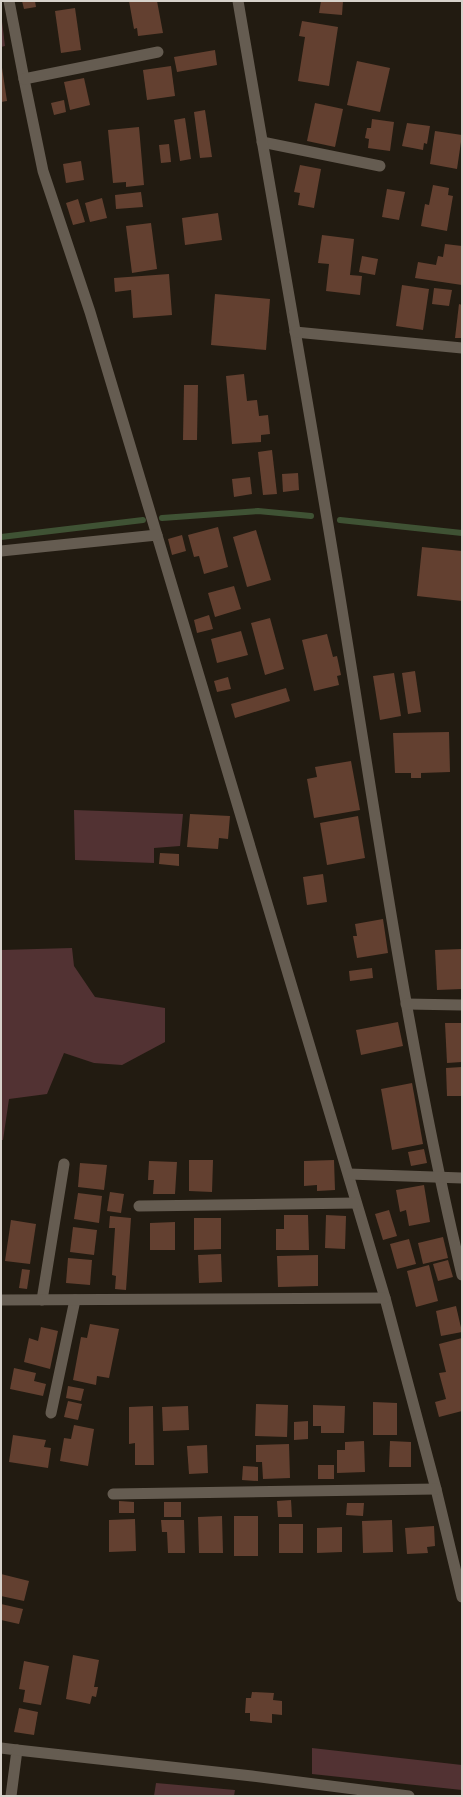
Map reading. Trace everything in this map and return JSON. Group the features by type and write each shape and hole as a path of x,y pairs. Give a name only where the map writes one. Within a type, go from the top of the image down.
{"street":[{"path":"9,1 43,171 90,312 349,1174 356,1203 385,1298 436,1489 462,1597"},
{"path":"238,1 326,508 406,1004 439,1178 462,1275"},
{"path":"24,79 158,52"},
{"path":"262,142 380,166"},
{"path":"295,332 462,348"},
{"path":"1,551 157,535"},
{"path":"406,1004 462,1005"},
{"path":"42,1300 64,1164"},
{"path":"349,1174 462,1178"},
{"path":"139,1206 356,1203"},
{"path":"1,1300 385,1298"},
{"path":"52,1413 74,1300"},
{"path":"113,1494 436,1489"},
{"path":"1,1748 252,1776 410,1796"},
{"path":"11,1796 17,1750"}],"shaded area":[{"path":"1,13 5,46 1,47"},
{"path":"74,810 183,814 180,846 154,848 154,863 75,860"},
{"path":"72,948 74,966 95,997 165,1008 165,1042 122,1065 94,1063 64,1053 47,1094 9,1099 3,1140 1,1140 1,950"},
{"path":"312,1748 462,1765 462,1790 312,1774"},
{"path":"156,1783 235,1790 234,1796 154,1796"}],"building":[{"path":"22,1 35,1 36,7 24,9"},
{"path":"129,1 157,1 163,33 138,36 137,28 134,29"},
{"path":"321,1 343,1 342,15 319,13"},
{"path":"75,8 81,50 61,53 55,11"},
{"path":"302,21 338,27 329,86 298,81 305,37 299,36"},
{"path":"215,50 217,65 177,72 174,57"},
{"path":"1,61 7,101 1,102"},
{"path":"357,61 390,68 380,112 347,105"},
{"path":"171,66 175,96 147,100 143,70"},
{"path":"84,78 90,105 70,110 64,82"},
{"path":"64,100 66,112 54,115 51,103"},
{"path":"315,103 343,109 335,147 307,141"},
{"path":"205,110 212,157 200,158 194,112"},
{"path":"185,118 191,159 180,161 174,120"},
{"path":"372,119 394,122 390,151 368,148 369,139 365,138 367,128 371,128"},
{"path":"407,123 430,126 427,144 424,143 423,150 402,146"},
{"path":"139,127 144,185 126,187 126,182 113,183 108,130"},
{"path":"435,131 462,135 457,169 430,164"},
{"path":"169,144 171,162 161,163 159,145"},
{"path":"81,161 84,180 66,183 63,164"},
{"path":"300,165 321,169 314,208 298,205 300,193 294,192"},
{"path":"433,185 449,188 448,195 453,196 447,231 421,226 425,204 429,205"},
{"path":"387,189 405,192 399,220 382,217"},
{"path":"141,192 143,207 116,209 115,195"},
{"path":"102,198 107,218 90,222 85,203"},
{"path":"78,199 85,222 73,225 66,203"},
{"path":"218,213 222,240 185,245 182,218"},
{"path":"151,223 157,269 132,273 126,226"},
{"path":"322,235 354,239 350,275 362,276 360,295 326,291 329,264 318,263"},
{"path":"445,244 462,246 462,285 415,278 418,262 436,265 438,256 443,257"},
{"path":"362,256 378,259 375,275 359,272"},
{"path":"169,274 172,315 133,318 131,290 115,292 114,278"},
{"path":"402,285 429,289 423,330 396,326"},
{"path":"434,288 452,290 449,306 432,304"},
{"path":"215,294 270,299 266,350 211,345"},
{"path":"459,304 462,305 462,338 455,338"},
{"path":"244,374 247,401 257,400 259,416 268,415 270,434 261,435 261,442 232,444 226,376"},
{"path":"184,385 198,385 197,440 183,440"},
{"path":"272,450 277,494 263,495 258,452"},
{"path":"298,473 299,490 283,492 282,474"},
{"path":"250,477 252,494 234,497 232,479"},
{"path":"218,527 228,567 204,574 199,556 194,557 188,535"},
{"path":"256,530 271,580 247,587 233,537"},
{"path":"182,535 186,551 172,555 168,539"},
{"path":"422,547 462,551 462,601 417,596"},
{"path":"234,586 241,609 215,617 208,593"},
{"path":"209,615 213,629 197,633 194,620"},
{"path":"270,618 284,669 265,675 251,623"},
{"path":"241,631 248,655 217,663 211,639"},
{"path":"327,634 333,657 337,656 341,675 337,676 339,685 314,691 302,640"},
{"path":"415,671 421,712 408,714 402,673"},
{"path":"394,673 401,716 380,720 373,676"},
{"path":"228,677 231,689 217,692 214,681"},
{"path":"286,688 290,701 235,718 231,704"},
{"path":"449,732 450,772 421,773 421,778 411,778 411,773 395,773 393,733"},
{"path":"351,761 360,810 314,818 307,779 317,777 315,767"},
{"path":"190,814 230,816 228,839 219,838 218,849 187,847"},
{"path":"358,816 365,858 327,865 320,823"},
{"path":"160,853 179,854 179,866 159,864"},
{"path":"323,874 327,902 307,905 303,877"},
{"path":"383,919 388,953 357,958 353,936 357,936 355,924"},
{"path":"462,949 462,989 437,990 435,950"},
{"path":"372,968 373,978 350,981 349,971"},
{"path":"398,1022 403,1046 361,1055 356,1030"},
{"path":"445,1023 462,1023 462,1062 447,1063"},
{"path":"462,1067 462,1096 447,1096 446,1068"},
{"path":"412,1083 423,1144 392,1150 381,1089"},
{"path":"424,1149 427,1163 411,1166 408,1152"},
{"path":"189,1160 213,1160 212,1192 189,1191"},
{"path":"334,1160 335,1190 317,1191 317,1185 304,1186 304,1161"},
{"path":"149,1161 177,1162 175,1194 153,1194 154,1180 148,1180"},
{"path":"80,1163 107,1165 104,1190 78,1187"},
{"path":"424,1185 430,1222 409,1226 406,1210 400,1212 396,1190"},
{"path":"110,1192 124,1194 121,1213 107,1211"},
{"path":"78,1193 102,1196 99,1223 74,1219"},
{"path":"389,1210 397,1236 383,1240 375,1214"},
{"path":"284,1215 308,1215 309,1250 276,1250 276,1229 284,1229"},
{"path":"326,1215 346,1216 345,1249 325,1248"},
{"path":"110,1216 131,1218 126,1290 115,1289 116,1276 112,1275 115,1228 109,1228"},
{"path":"194,1218 221,1218 221,1249 194,1250"},
{"path":"11,1220 36,1224 30,1264 5,1261"},
{"path":"175,1222 175,1250 150,1250 150,1223"},
{"path":"73,1227 97,1230 94,1255 70,1252"},
{"path":"443,1237 448,1258 423,1264 418,1243"},
{"path":"409,1239 416,1264 397,1269 390,1244"},
{"path":"221,1254 222,1282 199,1283 198,1255"},
{"path":"318,1255 318,1286 278,1287 277,1256"},
{"path":"68,1258 92,1260 90,1285 66,1283"},
{"path":"448,1260 453,1277 438,1281 433,1264"},
{"path":"429,1265 438,1301 416,1307 407,1271"},
{"path":"22,1269 30,1270 27,1289 19,1288"},
{"path":"456,1306 462,1332 441,1336 436,1311"},
{"path":"90,1324 119,1329 109,1378 97,1376 96,1385 73,1380 81,1337 87,1338"},
{"path":"41,1327 58,1331 50,1369 24,1362 29,1338 38,1341"},
{"path":"462,1338 462,1411 439,1417 435,1402 446,1399 439,1373 446,1372 439,1344"},
{"path":"14,1368 36,1373 34,1381 46,1384 43,1396 10,1389"},
{"path":"68,1386 84,1389 81,1401 66,1398"},
{"path":"68,1401 82,1404 78,1420 64,1417"},
{"path":"373,1402 397,1403 397,1435 373,1435"},
{"path":"256,1404 288,1405 287,1437 255,1436"},
{"path":"313,1405 345,1406 344,1433 321,1433 321,1426 313,1426"},
{"path":"153,1406 154,1465 135,1465 135,1443 129,1444 129,1407"},
{"path":"188,1406 189,1430 163,1431 162,1407"},
{"path":"308,1421 308,1439 294,1440 294,1422"},
{"path":"74,1425 94,1429 88,1466 60,1461 64,1438 71,1439"},
{"path":"13,1435 46,1440 44,1447 51,1448 48,1468 9,1462"},
{"path":"364,1441 365,1472 337,1473 337,1450 345,1450 345,1442"},
{"path":"390,1441 411,1442 411,1467 389,1467"},
{"path":"289,1444 290,1478 263,1479 262,1462 256,1462 256,1445"},
{"path":"207,1445 208,1473 189,1474 187,1446"},
{"path":"318,1465 334,1465 334,1479 318,1479"},
{"path":"243,1466 258,1467 258,1481 242,1480"},
{"path":"291,1500 292,1517 278,1517 277,1501"},
{"path":"119,1501 134,1502 134,1513 119,1513"},
{"path":"164,1502 181,1502 181,1517 164,1517"},
{"path":"347,1503 364,1503 363,1516 346,1515"},
{"path":"222,1516 223,1553 199,1553 198,1517"},
{"path":"234,1516 258,1516 258,1556 234,1556"},
{"path":"135,1519 136,1551 109,1552 109,1520"},
{"path":"161,1520 184,1520 185,1553 168,1553 167,1532 162,1532"},
{"path":"392,1520 393,1552 363,1553 362,1521"},
{"path":"279,1524 303,1524 303,1553 279,1553"},
{"path":"434,1526 435,1546 427,1547 428,1553 407,1554 405,1528"},
{"path":"342,1527 342,1552 317,1553 317,1528"},
{"path":"1,1574 29,1581 24,1601 1,1596"},
{"path":"1,1604 23,1609 19,1624 1,1620"},
{"path":"73,1655 99,1660 94,1687 98,1687 96,1697 92,1696 90,1704 66,1699"},
{"path":"24,1661 49,1666 41,1705 23,1702 25,1690 19,1689"},
{"path":"252,1692 274,1693 273,1700 282,1701 282,1715 272,1714 272,1723 250,1721 250,1713 245,1713 246,1698 251,1698"},
{"path":"19,1708 38,1712 34,1735 14,1732"}],"waterway":[{"path":"162,518 258,511 311,516"},
{"path":"1,537 143,520"},
{"path":"340,520 462,533"}]}
